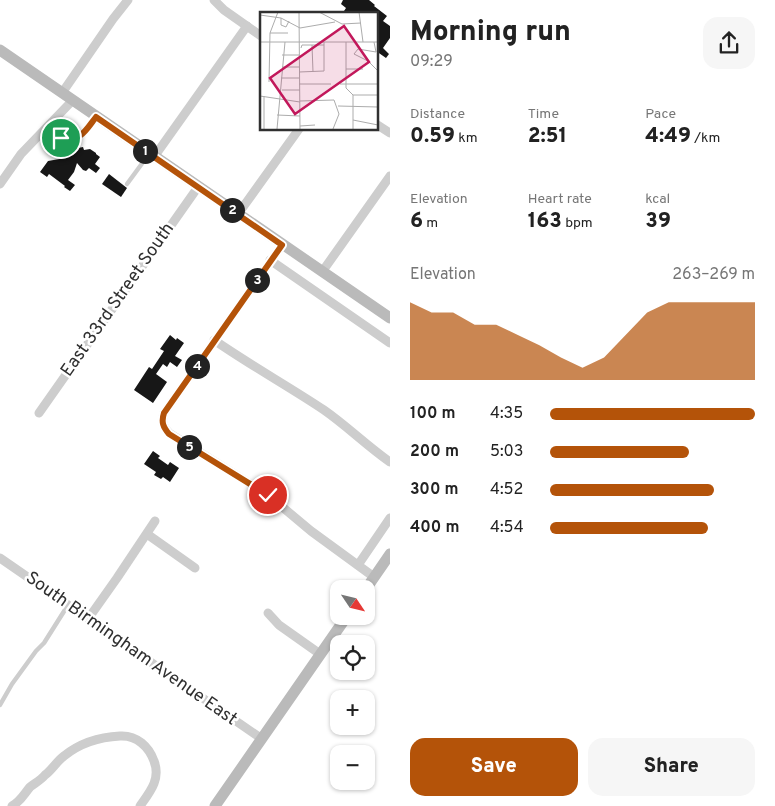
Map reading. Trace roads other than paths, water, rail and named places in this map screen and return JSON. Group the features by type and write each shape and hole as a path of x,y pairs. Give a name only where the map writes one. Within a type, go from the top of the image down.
{"main road":[{"path":"0,50 390,318"},
{"path":"372,580 390,554"},
{"path":"215,806 341,625"}],"street":[{"path":"62,93 128,0"},
{"path":"214,0 224,10 260,35"},
{"path":"152,156 247,26"},
{"path":"0,184 22,154 72,101"},
{"path":"378,125 390,133"},
{"path":"238,214 298,130"},
{"path":"322,272 390,176"},
{"name":"East 33rd Street South","path":"39,413 198,187"},
{"path":"282,245 164,413 163,427 169,434 268,495 311,531 374,577"},
{"path":"270,260 390,342"},
{"path":"214,340 326,411 390,462"},
{"path":"358,565 390,518"},
{"path":"88,619 154,521"},
{"path":"147,534 195,568"},
{"name":"South Birmingham Avenue East","path":"0,558 262,739"},
{"path":"268,613 279,625 320,654"},
{"path":"12,806 19,802 31,786 44,777 62,757 73,750 101,738 124,736 132,737 145,746 157,767 155,782 140,806"}],"lane":[{"path":"48,125 61,138 68,140 76,139 96,117"},
{"path":"127,184 152,156"},
{"path":"0,705 12,684 44,643 68,605"}]}
